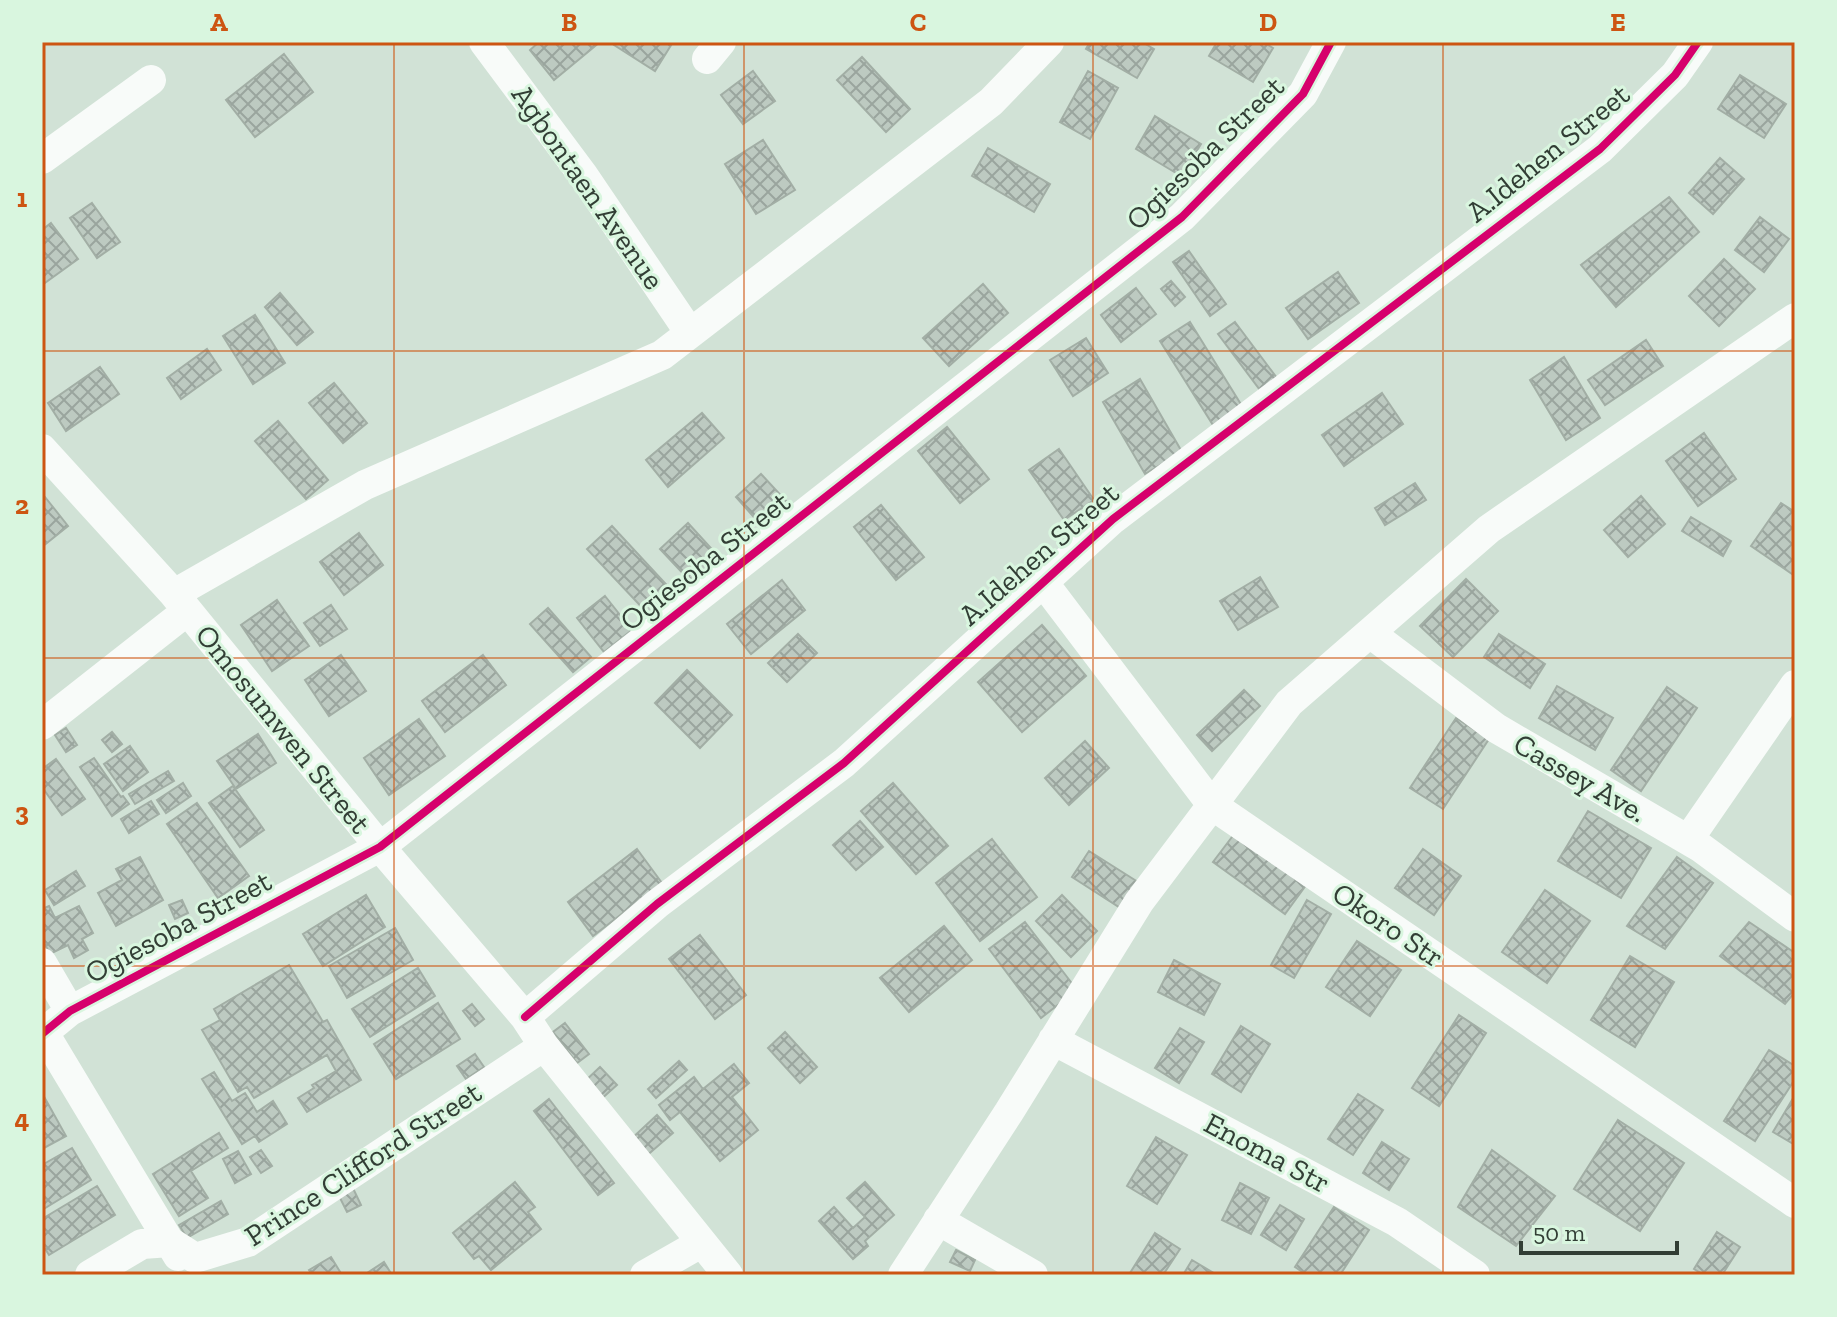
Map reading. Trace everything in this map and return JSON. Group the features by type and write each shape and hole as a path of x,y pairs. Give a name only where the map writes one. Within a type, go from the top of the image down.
{"street":[{"name":"Agbontaen Avenue","path":"484,42 583,175 690,333"},
{"path":"42,725 180,603 365,485 662,355 991,102 1049,42"},
{"name":"Ogiesoba Street","path":"43,1034 70,1011 380,847 1182,217 1303,94 1331,42"},
{"name":"A.Idehen Street","path":"525,1017 657,904 844,763 1113,519 1600,149 1675,75 1698,42"},
{"path":"42,159 151,80"},
{"path":"903,1275 1139,902 1289,703 1489,529 1795,318"},
{"name":"Omosumwen Street","path":"42,449 180,603 380,847 525,1017 544,1046 728,1275"},
{"name":"Okoro Str","path":"1043,582 1212,805 1795,1203"},
{"name":"Cassey Ave.","path":"1370,633 1496,728 1688,840 1795,917"},
{"path":"1688,840 1795,685"},
{"path":"42,963 70,1011"},
{"path":"43,1034 189,1275"},
{"name":"Enoma Str","path":"1053,1040 1397,1222 1475,1275"},
{"name":"Prince Clifford Street","path":"170,1242 195,1258 248,1242 544,1046"},
{"path":"938,1220 1033,1275"},
{"path":"90,1275 142,1244 170,1242"},
{"path":"645,1275 701,1243"}],"building":[{"path":"539,42 600,42 554,80 530,50"},
{"path":"616,42 673,42 655,71 614,45"},
{"path":"1090,42 1142,42 1154,49 1137,78 1086,49"},
{"path":"1217,42 1263,42 1273,48 1253,82 1209,56"},
{"path":"284,54 313,92 255,137 226,100"},
{"path":"862,57 910,109 886,132 837,80"},
{"path":"753,71 775,101 743,124 721,95"},
{"path":"1088,71 1118,88 1090,139 1060,122"},
{"path":"1740,75 1786,104 1764,138 1718,109"},
{"path":"1155,116 1201,144 1181,176 1136,149"},
{"path":"763,140 795,190 756,214 725,164"},
{"path":"988,148 1050,184 1034,212 972,176"},
{"path":"1720,158 1744,179 1713,214 1689,193"},
{"path":"1669,197 1699,232 1616,307 1581,265"},
{"path":"92,203 120,242 97,258 70,218"},
{"path":"1760,217 1789,239 1764,272 1735,250"},
{"path":"51,223 78,259 42,285 42,230"},
{"path":"1189,251 1226,304 1210,316 1173,262"},
{"path":"1724,259 1755,289 1719,326 1689,296"},
{"path":"1338,272 1359,303 1308,339 1286,308"},
{"path":"1171,281 1185,297 1175,306 1161,289"},
{"path":"983,284 1008,313 949,366 923,338"},
{"path":"1136,288 1156,314 1121,342 1101,315"},
{"path":"280,293 313,332 297,345 265,307"},
{"path":"255,315 285,363 253,384 223,336"},
{"path":"1190,322 1242,406 1213,425 1160,341"},
{"path":"1235,322 1280,382 1263,394 1218,334"},
{"path":"1086,338 1108,373 1073,396 1050,360"},
{"path":"1646,340 1663,366 1605,405 1588,380"},
{"path":"207,349 221,370 181,399 167,378"},
{"path":"1564,357 1600,418 1566,440 1530,380"},
{"path":"100,367 119,394 66,431 48,403"},
{"path":"1140,379 1182,452 1145,474 1103,402"},
{"path":"334,383 367,423 343,443 309,403"},
{"path":"1382,393 1403,424 1344,466 1322,435"},
{"path":"702,413 724,438 668,487 646,460"},
{"path":"278,421 328,480 306,499 255,441"},
{"path":"947,427 989,479 960,503 918,451"},
{"path":"1704,433 1736,479 1698,506 1666,461"},
{"path":"1059,449 1094,500 1064,520 1029,470"},
{"path":"761,474 786,501 760,524 736,497"},
{"path":"1415,483 1426,500 1385,525 1375,508"},
{"path":"1641,496 1665,524 1628,557 1604,530"},
{"path":"45,497 68,526 42,547 42,499"},
{"path":"1781,503 1795,512 1795,576 1751,546"},
{"path":"881,505 924,557 896,580 854,527"},
{"path":"1691,517 1731,541 1723,556 1682,531"},
{"path":"688,523 719,557 692,583 660,549"},
{"path":"612,526 675,594 651,617 587,549"},
{"path":"359,533 383,565 344,595 320,562"},
{"path":"1260,577 1278,607 1238,630 1220,601"},
{"path":"1466,579 1498,611 1453,657 1420,626"},
{"path":"782,580 805,610 751,654 727,624"},
{"path":"605,596 632,630 604,652 577,618"},
{"path":"277,600 309,646 272,671 241,625"},
{"path":"331,605 347,629 320,646 304,623"},
{"path":"548,608 591,657 573,672 530,624"},
{"path":"1042,625 1086,676 1022,732 978,682"},
{"path":"798,634 817,653 787,682 768,663"},
{"path":"1499,634 1545,664 1530,688 1484,657"},
{"path":"341,655 366,691 329,716 305,680"},
{"path":"483,655 506,685 445,732 422,701"},
{"path":"687,670 732,715 700,748 655,703"},
{"path":"1557,686 1613,718 1595,750 1539,718"},
{"path":"1667,687 1697,708 1641,791 1611,770"},
{"path":"1244,690 1260,706 1212,751 1197,735"},
{"path":"1456,718 1489,739 1443,809 1410,788"},
{"path":"419,719 445,756 389,795 364,758"},
{"path":"66,728 77,745 66,752 55,735"},
{"path":"112,732 122,744 112,752 102,740"},
{"path":"258,734 276,763 236,789 217,761"},
{"path":"1085,741 1109,768 1069,805 1045,778"},
{"path":"130,746 148,772 123,791 104,764"},
{"path":"94,758 129,804 112,816 80,767"},
{"path":"56,759 85,799 62,815 42,787 42,769"},
{"path":"168,771 174,781 135,804 129,794"},
{"path":"183,783 191,796 166,813 157,800"},
{"path":"893,783 948,846 916,874 861,811"},
{"path":"233,786 264,830 240,847 209,803"},
{"path":"151,801 159,814 129,833 121,819"},
{"path":"197,803 249,876 218,898 167,824"},
{"path":"1588,811 1651,848 1621,898 1558,861"},
{"path":"860,821 883,847 856,870 833,845"},
{"path":"1235,833 1309,881 1285,914 1213,862"},
{"path":"992,839 1037,897 980,941 936,883"},
{"path":"637,849 662,883 593,936 568,902"},
{"path":"1423,849 1461,876 1434,915 1395,888"},
{"path":"1089,851 1138,882 1122,909 1072,877"},
{"path":"140,857 163,900 116,926 98,893 122,880 116,869"},
{"path":"1677,857 1713,883 1665,949 1627,926"},
{"path":"76,871 85,886 54,905 45,890"},
{"path":"1545,890 1590,921 1547,983 1502,952"},
{"path":"366,895 385,927 323,966 303,934"},
{"path":"1062,895 1097,931 1071,957 1036,921"},
{"path":"182,900 188,913 175,919 169,905"},
{"path":"1307,900 1331,914 1294,978 1271,965"},
{"path":"49,906 55,918 79,906 93,933 82,939 88,950 74,958 68,945 50,954 42,939 42,909"},
{"path":"1025,922 1077,990 1041,1018 989,949"},
{"path":"1749,922 1795,953 1795,992 1785,1004 1720,956"},
{"path":"944,926 972,960 909,1012 880,978"},
{"path":"395,928 413,960 347,998 329,966"},
{"path":"700,935 746,995 715,1019 669,959"},
{"path":"1357,941 1401,970 1370,1016 1326,987"},
{"path":"1630,956 1674,982 1635,1047 1591,1020"},
{"path":"1174,960 1220,984 1204,1015 1158,992"},
{"path":"289,965 323,1022 327,1020 361,1080 307,1112 298,1098 314,1088 312,1085 336,1071 327,1055 254,1098 247,1087 238,1092 202,1030 220,1020 214,1009"},
{"path":"418,968 435,996 370,1037 352,1009"},
{"path":"438,1003 460,1039 396,1079 374,1044"},
{"path":"472,1004 484,1019 475,1026 463,1011"},
{"path":"1459,1015 1486,1033 1439,1106 1412,1088"},
{"path":"565,1023 589,1054 577,1063 553,1032"},
{"path":"1241,1026 1270,1044 1241,1092 1212,1074"},
{"path":"1180,1028 1204,1042 1179,1083 1155,1068"},
{"path":"785,1032 817,1067 800,1083 768,1048"},
{"path":"1769,1050 1795,1066 1795,1079 1755,1141 1724,1121"},
{"path":"475,1054 484,1067 466,1079 457,1066"},
{"path":"679,1061 687,1070 656,1098 648,1089"},
{"path":"734,1064 749,1083 732,1097 758,1130 720,1161 680,1112 670,1120 659,1105 694,1077 703,1089"},
{"path":"600,1067 617,1085 599,1101 583,1083"},
{"path":"214,1072 232,1101 245,1093 257,1112 273,1101 287,1124 259,1142 255,1136 242,1144 202,1079"},
{"path":"42,1093 66,1136 44,1148 42,1146"},
{"path":"1358,1094 1383,1110 1353,1155 1328,1139"},
{"path":"1795,1095 1795,1145 1773,1132"},
{"path":"549,1099 614,1183 598,1195 534,1111"},
{"path":"657,1115 673,1133 645,1157 630,1140"},
{"path":"1618,1120 1684,1163 1640,1231 1574,1189"},
{"path":"219,1133 228,1148 191,1171 208,1198 179,1216 153,1174"},
{"path":"1156,1137 1187,1155 1157,1204 1127,1186"},
{"path":"1382,1142 1409,1159 1389,1190 1363,1173"},
{"path":"72,1148 91,1180 42,1210 42,1165"},
{"path":"261,1150 272,1166 261,1173 250,1157"},
{"path":"1492,1150 1555,1196 1516,1246 1458,1207"},
{"path":"238,1151 251,1174 235,1183 223,1159"},
{"path":"515,1182 535,1207 528,1212 541,1229 491,1270 479,1256 474,1259 453,1233"},
{"path":"865,1182 894,1215 865,1241 868,1246 853,1259 819,1221 834,1207 853,1228 865,1217 847,1198"},
{"path":"1240,1183 1269,1198 1251,1234 1222,1220"},
{"path":"351,1184 361,1205 347,1212 337,1192"},
{"path":"97,1186 115,1215 49,1255 42,1244 42,1219"},
{"path":"221,1201 228,1214 187,1238 179,1225"},
{"path":"1280,1205 1304,1219 1286,1250 1261,1235"},
{"path":"1334,1207 1369,1230 1340,1275 1307,1275 1295,1267"},
{"path":"1717,1232 1740,1247 1722,1275 1704,1275 1694,1269"},
{"path":"1155,1233 1180,1249 1163,1275 1133,1275 1130,1273"},
{"path":"956,1250 975,1260 970,1271 950,1262"},
{"path":"331,1257 342,1275 312,1275 309,1270"},
{"path":"1192,1260 1217,1275 1183,1275"},
{"path":"384,1262 392,1275 364,1275"}],"cycle path":[{"path":"42,1034 70,1011 380,847 1182,217 1303,94 1331,42"},
{"path":"525,1017 657,904 844,763 1113,519 1600,149 1675,75 1698,42"}]}
